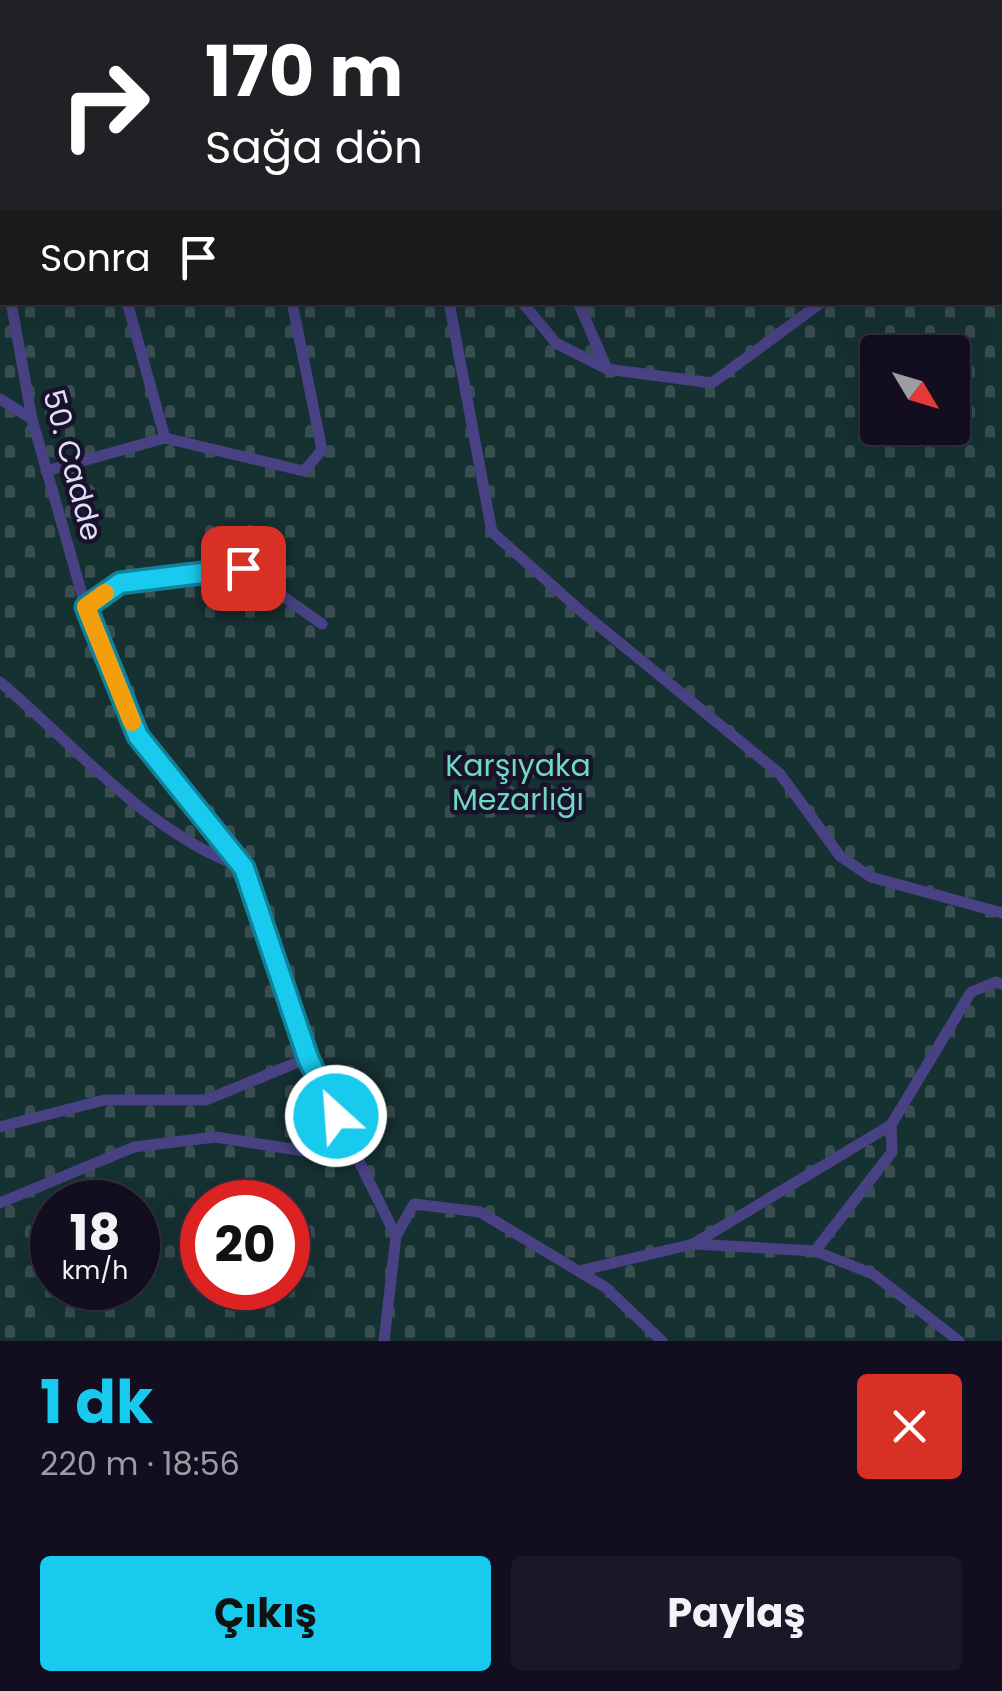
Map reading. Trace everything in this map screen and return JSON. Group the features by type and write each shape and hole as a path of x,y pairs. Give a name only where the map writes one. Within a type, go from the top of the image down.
{"lane":[{"name":"50. Cadde","path":"12,305 32,420 46,471 86,607 138,736 244,868 308,1058 396,1236"},
{"path":"129,305 165,438"},
{"path":"46,471 165,438 304,470 322,450 293,305"},
{"path":"450,305 492,532 582,612 780,774 840,856 872,877 1002,913"},
{"path":"524,305 556,343 607,370 712,383 818,305"},
{"path":"579,305 607,370"},
{"path":"0,398 32,420"},
{"path":"86,607 120,583 243,568 322,624"},
{"path":"0,682 156,822 204,853 244,868"},
{"path":"693,1244 891,1125 971,992 996,982 1002,984"},
{"path":"0,1127 104,1100 206,1100 308,1058"},
{"path":"815,1251 892,1152 891,1125"},
{"path":"0,1203 134,1147 214,1137 317,1153 351,1144"},
{"path":"384,1341 396,1236 414,1204 480,1212 606,1287 662,1341"},
{"path":"579,1271 693,1244 815,1251 873,1274 958,1341"}],"green space":[{"name":"Karşıyaka Mezarlığı","path":"0,305 1002,305 1002,1341 0,1341"}],"slow traffic":[{"path":"105,593 86,607 132,722"}],"route":[{"path":"243,568 120,583 86,607 138,736 244,868 308,1058 336,1116"}]}
